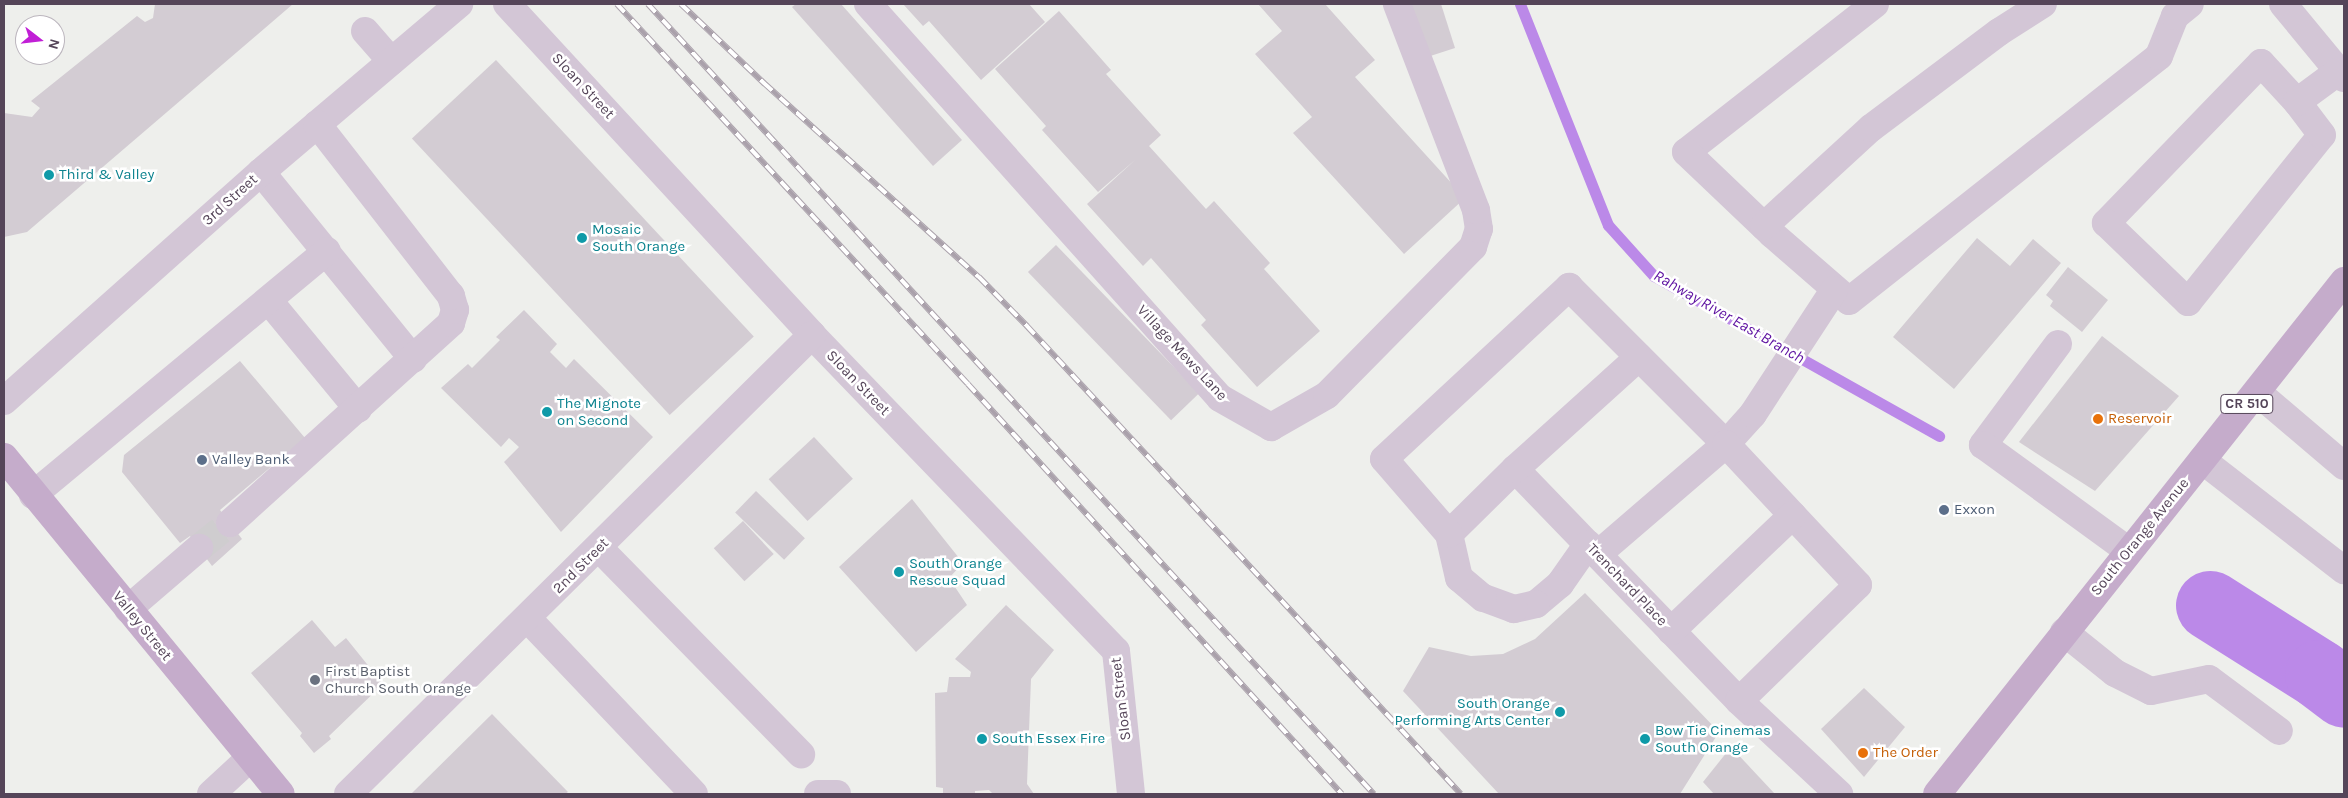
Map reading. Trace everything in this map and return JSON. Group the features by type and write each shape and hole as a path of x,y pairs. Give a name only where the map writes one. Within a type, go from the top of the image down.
{"main road":[{"name":"South Orange Avenue","path":"1937,794 2344,281"},
{"name":"Valley Street","path":"4,457 33,495 281,794"}],"street":[{"name":"3rd Street","path":"4,401 261,172 459,4"},
{"name":"Sloan Street","path":"507,4 812,336 1116,650 1132,794"},
{"name":"Village Mews Lane","path":"868,4 1220,398 1271,427 1327,395 1473,247 1479,229 1476,210 1398,4"},
{"path":"1875,4 1686,152 1834,290 1849,301 2159,56 2177,8"},
{"path":"1764,226 1871,128 1999,32 2043,4"},
{"path":"2283,4 2341,74 2297,102"},
{"path":"366,31 390,61"},
{"path":"2261,63 2297,102 2322,135 2188,302 2106,223 2261,63"},
{"path":"230,523 451,323 455,310 451,296 317,124"},
{"path":"261,172 413,358"},
{"path":"33,495 327,251"},
{"path":"1739,701 1858,585 1726,444 1568,287 1384,459 1449,534 1460,578 1482,598 1514,609 1536,604 1560,584 1593,549 1726,444 1753,414 1834,290"},
{"path":"269,301 358,409"},
{"name":"2nd Street","path":"348,794 812,336"},
{"path":"2058,344 1983,445 2129,551"},
{"path":"1449,534 1515,468 1639,357"},
{"path":"2256,392 2344,466"},
{"path":"2202,460 2344,570"},
{"name":"Trenchard Place","path":"1515,468 1739,701 1839,794"},
{"path":"1671,631 1793,515"},
{"path":"128,609 199,548"},
{"path":"599,548 801,754"},
{"path":"528,618 694,794"},
{"path":"2064,632 2115,673 2151,691 2209,679 2279,731"},
{"path":"211,794 250,758"},
{"path":"818,794 837,794"}],"building":[{"name":"Third & Valley","path":"155,4 293,4 27,232 4,237 4,113 32,117 40,108 31,101 137,16 145,22 153,18"},
{"path":"796,4 841,4 962,140 933,166 792,7"},
{"path":"903,4 1029,4 1045,22 981,80 929,21 923,26"},
{"path":"1258,4 1325,4 1375,60 1355,77 1465,198 1404,254 1293,133 1312,117 1255,54 1282,31"},
{"path":"1400,4 1441,4 1455,48 1418,60"},
{"path":"1059,11 1111,70 1106,74 1161,135 1149,146 1206,209 1214,201 1270,263 1264,269 1320,331 1257,387 1201,325 1206,320 1151,258 1143,266 1087,204 1135,160 1098,192 1042,130 1046,126 995,69"},
{"name":"Mosaic South Orange","path":"496,60 754,336 670,415 412,138"},
{"path":"1977,238 2010,266 2033,239 2061,263 1954,389 1893,337"},
{"path":"1056,245 1199,393 1171,420 1028,272"},
{"path":"2068,267 2108,300 2082,332 2050,306 2053,301 2046,295"},
{"name":"The Mignote on Second","path":"524,310 557,344 550,352 566,368 574,359 653,437 561,532 504,462 519,447 509,438 501,447 441,388 468,364 472,368 500,340 496,337"},
{"name":"Reservoir","path":"2102,336 2179,396 2095,491 2019,442"},
{"name":"Valley Bank","path":"240,361 305,438 220,510 242,539 212,566 190,536 180,543 122,472 124,455"},
{"path":"814,437 853,479 808,521 769,479"},
{"path":"756,491 805,538 784,560 735,513"},
{"name":"South Orange Rescue Squad","path":"912,499 963,563 949,578 967,605 916,652 839,567"},
{"path":"743,521 774,554 744,581 714,548"},
{"name":"South Orange Performing Arts Center","path":"1585,593 1719,732 1680,794 1499,794 1403,691 1429,647 1471,656 1503,654 1535,639"},
{"name":"South Essex Fire","path":"1006,605 1054,650 1031,679 1027,784 1034,794 993,794 989,790 975,791 975,794 943,794 943,788 936,787 935,693 947,692 949,677 970,677 971,672 955,659"},
{"path":"312,620 335,647 346,638 383,684 329,736 331,739 314,753 300,736 302,733 251,673"},
{"name":"The Order","path":"1864,688 1905,727 1864,777 1821,729"},
{"path":"492,714 568,792 565,794 411,794"},
{"path":"1731,747 1775,794 1714,794 1703,782"}],"waterway":[{"name":"Rahway River East Branch","path":"1520,4 1608,225 1654,276 1939,436"},
{"name":"Rahway River East Branch","path":"2210,605 2319,674 2344,693"}],"tunnel":[{"path":"199,548 230,523"}],"railway":[{"path":"617,4 968,384 1342,794"},
{"path":"648,4 1374,794"},
{"path":"681,4 764,83 979,277 1027,326 1461,794"}],"place":[{"name":"Third & Valley","path":"49,175"},
{"name":"Mosaic South Orange","path":"582,238"},
{"name":"The Mignote on Second","path":"547,412"},
{"name":"Reservoir","path":"2098,419"},
{"name":"Valley Bank","path":"202,460"},
{"name":"Exxon","path":"1944,510"},
{"name":"South Orange Rescue Squad","path":"899,572"},
{"name":"First Baptist Church South Orange","path":"315,680"},
{"name":"South Orange Performing Arts Center","path":"1560,712"},
{"name":"South Essex Fire","path":"982,739"},
{"name":"Bow Tie Cinemas South Orange","path":"1645,739"},
{"name":"The Order","path":"1863,753"}]}
